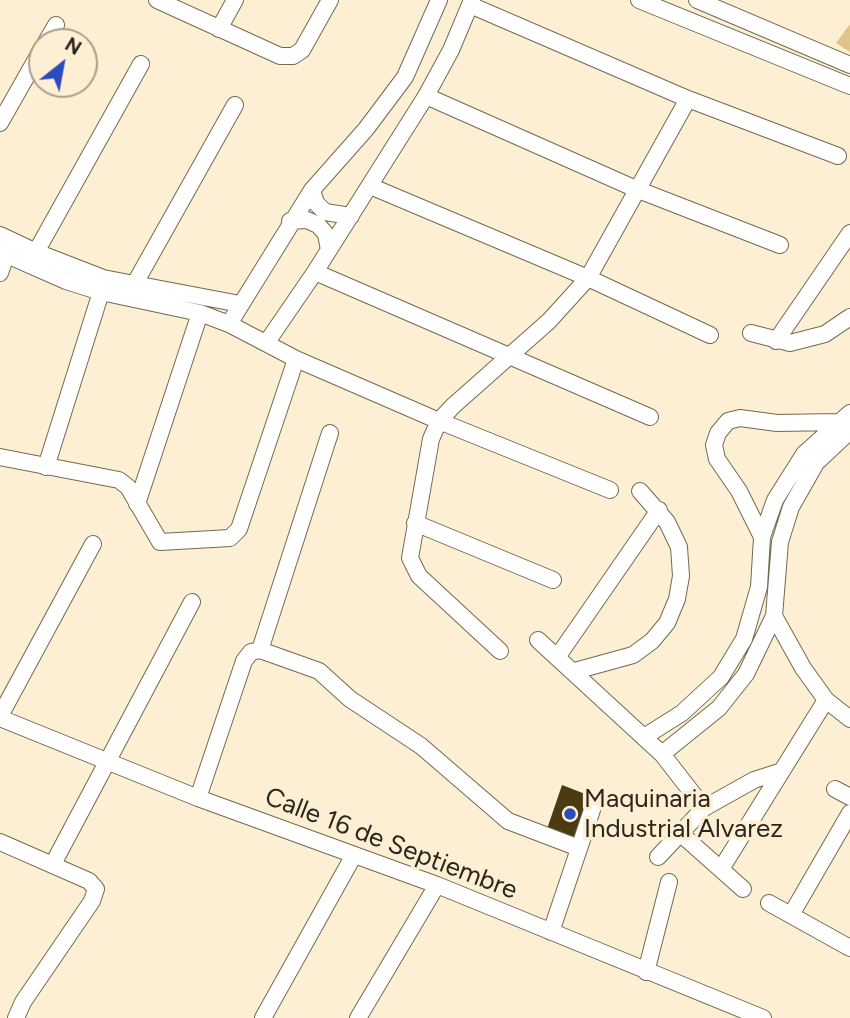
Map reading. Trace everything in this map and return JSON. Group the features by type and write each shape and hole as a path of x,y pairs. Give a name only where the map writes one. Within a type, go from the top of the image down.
{"street":[{"path":"157,0 280,57 293,56 302,50 330,0"},
{"path":"219,29 235,0"},
{"path":"229,324 290,221 312,190 396,91 417,57 439,0"},
{"path":"639,0 850,86"},
{"path":"682,18 690,0"},
{"path":"697,0 850,65"},
{"path":"267,342 315,272 426,96 451,50 471,3 688,99 838,156"},
{"path":"425,39 436,46 451,50"},
{"path":"417,57 429,60 440,71"},
{"path":"36,252 141,64"},
{"path":"0,123 28,74"},
{"path":"426,96 636,190 780,245"},
{"path":"500,651 419,576 410,558 430,439 439,421 549,321 587,278 688,99"},
{"path":"134,285 235,105"},
{"path":"370,186 587,278 710,335"},
{"path":"312,190 316,203 325,212 351,216"},
{"path":"290,221 307,220 318,225 326,234 329,250"},
{"path":"776,341 850,233"},
{"path":"0,235 36,252 101,292 200,313 229,324 296,359 439,421 610,490"},
{"path":"0,273 3,254 68,274 240,304"},
{"path":"315,272 650,417"},
{"path":"46,467 101,292"},
{"path":"138,504 200,313"},
{"path":"751,333 790,343 825,334 850,317"},
{"path":"0,457 119,480 128,487 160,542 235,535 296,359"},
{"path":"762,537 739,491 717,459 714,445 718,433 728,421 740,418 777,423 846,422"},
{"path":"644,737 682,713 721,677 744,639 759,587 762,537 775,500 804,454 846,422"},
{"path":"662,754 719,708 739,683 774,616 780,542 802,485 846,422"},
{"path":"260,650 330,433"},
{"path":"575,671 633,655 652,641 667,623 677,599 681,576 678,547 659,510 640,491"},
{"path":"558,656 659,510"},
{"path":"415,523 553,580"},
{"path":"0,717 93,544"},
{"path":"760,572 778,573"},
{"path":"53,863 192,602"},
{"path":"774,616 826,700 850,719"},
{"path":"538,640 575,671 662,754 704,808"},
{"path":"198,798 244,661 251,652 260,650 319,671 350,699 421,746 508,821 579,848"},
{"path":"721,869 826,700"},
{"name":"Calle 16 de Septiembre","path":"0,717 198,798 437,885 763,1018"},
{"path":"658,857 704,808 754,780 782,771"},
{"path":"551,932 592,810"},
{"path":"790,915 850,813"},
{"path":"681,834 743,889"},
{"path":"0,842 53,863 89,881 96,889 92,901 23,1002 16,1018"},
{"path":"263,1018 354,855"},
{"path":"646,972 669,882"},
{"path":"358,1018 437,885"},
{"path":"769,903 850,948"}],"shaded area":[{"path":"850,24 850,52 836,43"}],"building":[{"name":"Maquinaria Industrial Alvarez","path":"562,785 593,797 578,844 546,832"}],"place":[{"name":"Maquinaria Industrial Alvarez","path":"570,814"}]}
